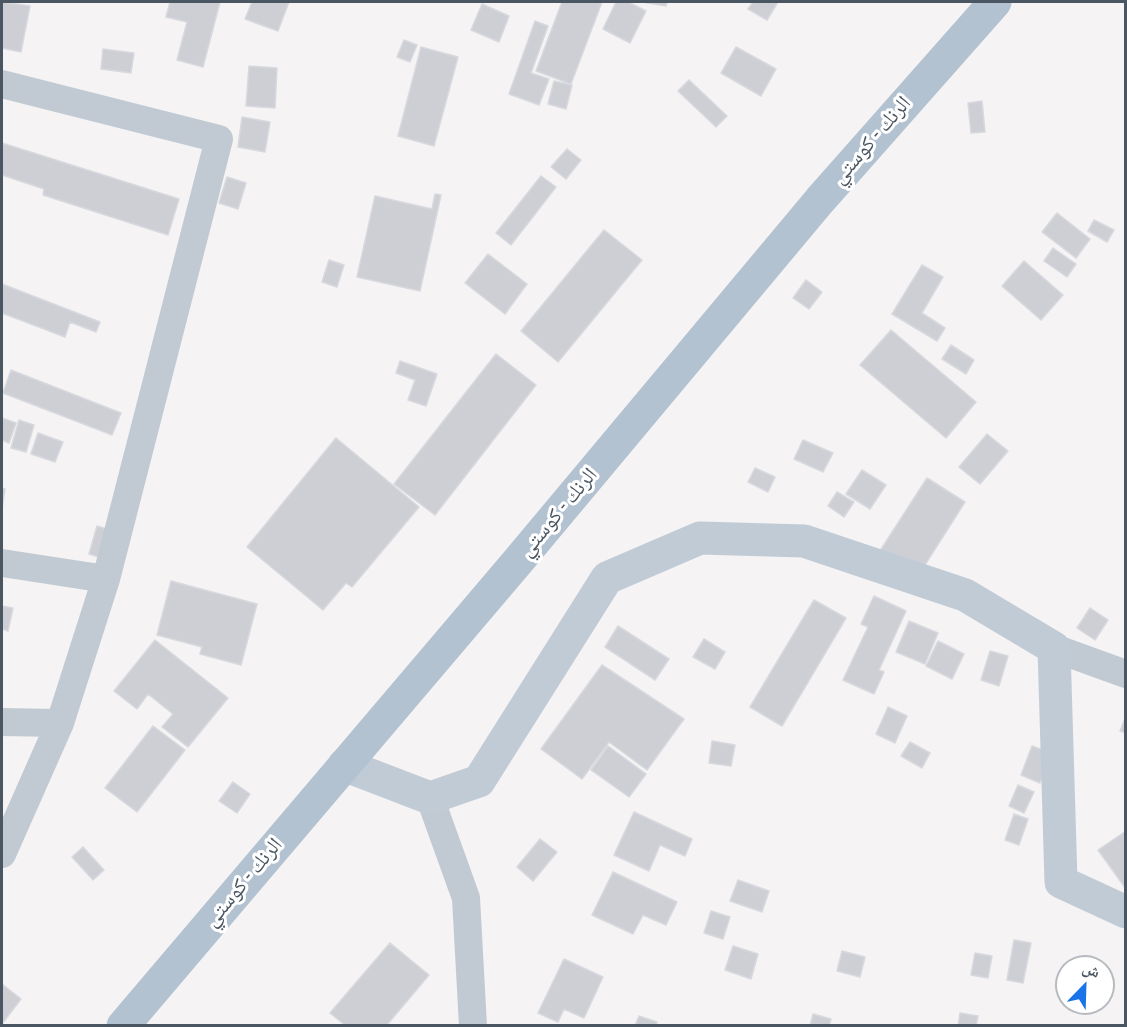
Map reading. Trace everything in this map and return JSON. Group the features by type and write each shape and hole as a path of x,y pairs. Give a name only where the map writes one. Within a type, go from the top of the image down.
{"main road":[{"name":"الرنك - كوستي","path":"123,1026 820,200 995,2"}],"street":[{"path":"2,84 219,139 106,579 60,723 2,854"},
{"path":"344,765 430,798 479,782 607,578 700,538 804,541 965,595 1054,648 1125,674"},
{"path":"2,562 106,579"},
{"path":"1054,648 1061,882 1125,912"},
{"path":"2,723 60,723"},
{"path":"430,798 466,898 473,1026"}],"building":[{"path":"2,2 30,6 21,52 2,48"},
{"path":"170,2 220,2 203,67 177,60 187,22 166,17"},
{"path":"252,2 289,2 278,31 245,19"},
{"path":"562,2 602,2 571,84 536,71"},
{"path":"616,2 628,2 646,11 630,43 603,29"},
{"path":"642,2 667,2 666,6"},
{"path":"753,2 778,2 767,20 748,9"},
{"path":"482,4 509,16 499,42 471,30"},
{"path":"535,21 548,26 531,73 549,79 539,105 509,94"},
{"path":"404,40 417,45 410,62 397,57"},
{"path":"421,47 458,57 434,146 398,136"},
{"path":"736,47 776,69 761,96 721,73"},
{"path":"103,49 134,53 131,73 101,69"},
{"path":"249,66 277,68 275,108 246,106"},
{"path":"689,80 727,116 716,127 678,91"},
{"path":"554,81 572,85 566,109 548,104"},
{"path":"982,101 985,132 971,133 968,103"},
{"path":"242,117 270,122 265,152 238,147"},
{"path":"2,143 179,199 168,235 43,195 44,189 2,175"},
{"path":"567,149 581,160 566,179 551,167"},
{"path":"541,176 556,187 511,245 496,233"},
{"path":"227,177 246,183 238,209 219,203"},
{"path":"435,194 441,195 420,291 357,277 375,196 432,209"},
{"path":"1057,213 1090,239 1076,258 1042,232"},
{"path":"1094,220 1114,230 1107,242 1088,231"},
{"path":"604,230 642,260 558,362 521,331"},
{"path":"1053,248 1076,264 1067,277 1044,261"},
{"path":"488,254 527,284 505,314 465,283"},
{"path":"329,260 344,265 337,287 322,282"},
{"path":"1024,261 1063,295 1041,320 1002,286"},
{"path":"922,265 943,277 922,313 945,328 937,341 892,314"},
{"path":"806,280 822,292 809,309 793,298"},
{"path":"2,284 100,322 96,332 70,322 65,337 2,313"},
{"path":"891,330 976,402 946,438 860,365"},
{"path":"951,345 974,360 966,374 942,359"},
{"path":"496,354 536,385 435,515 394,484"},
{"path":"400,361 437,374 426,406 408,400 415,380 396,373"},
{"path":"11,370 121,413 112,435 3,393"},
{"path":"2,418 16,423 9,443 2,440"},
{"path":"19,420 34,425 26,452 11,448"},
{"path":"38,433 63,442 55,462 31,454"},
{"path":"987,434 1008,451 980,484 959,467"},
{"path":"336,438 419,507 352,587 346,583 323,610 247,547"},
{"path":"803,440 833,453 823,472 794,459"},
{"path":"755,468 775,477 768,492 748,482"},
{"path":"862,470 886,485 870,509 846,494"},
{"path":"927,478 965,502 916,579 878,554"},
{"path":"2,488 5,489 2,509"},
{"path":"837,492 854,502 844,517 828,506"},
{"path":"97,526 110,530 102,558 89,554"},
{"path":"171,581 257,604 241,665 200,654 202,647 157,635"},
{"path":"874,596 906,611 879,670 884,672 874,694 843,680 868,627 861,624"},
{"path":"814,600 846,618 782,726 750,707"},
{"path":"2,606 13,608 8,631 2,629"},
{"path":"1090,608 1108,620 1095,640 1077,628"},
{"path":"909,621 938,633 925,664 896,652"},
{"path":"618,626 669,659 655,680 605,647"},
{"path":"704,639 725,652 715,669 693,657"},
{"path":"155,640 228,698 188,747 162,727 173,714 148,694 137,709 114,691"},
{"path":"938,641 964,654 952,679 926,666"},
{"path":"990,651 1008,656 999,686 981,680"},
{"path":"602,665 684,719 647,770 609,742 582,779 541,749"},
{"path":"888,707 907,716 895,743 876,734"},
{"path":"1126,716 1126,733 1120,731"},
{"path":"153,726 185,750 137,812 105,788"},
{"path":"712,741 735,745 731,766 709,763"},
{"path":"910,742 930,753 922,768 901,756"},
{"path":"608,746 646,774 629,797 591,770"},
{"path":"1032,746 1051,753 1040,783 1021,775"},
{"path":"233,782 250,794 237,813 219,801"},
{"path":"1018,785 1034,792 1024,813 1009,806"},
{"path":"634,812 692,839 685,856 660,845 649,871 614,855"},
{"path":"1014,814 1028,819 1019,845 1005,840"},
{"path":"1126,831 1126,889 1098,850"},
{"path":"540,839 557,852 533,881 517,867"},
{"path":"83,847 104,870 93,880 72,857"},
{"path":"613,872 677,902 666,925 643,915 633,934 592,915"},
{"path":"738,880 769,891 762,912 730,901"},
{"path":"711,911 730,917 723,939 704,933"},
{"path":"1014,940 1031,943 1023,983 1007,980"},
{"path":"390,943 429,975 386,1026 346,1026 330,1013"},
{"path":"733,946 758,954 751,979 725,970"},
{"path":"842,951 865,957 860,977 837,971"},
{"path":"975,953 992,956 988,978 971,975"},
{"path":"564,959 603,977 584,1018 564,1009 558,1022 538,1013"},
{"path":"2,984 21,999 2,1024"},
{"path":"960,1013 978,1016 976,1026 958,1026"},
{"path":"813,1014 831,1019 829,1026 810,1026"},
{"path":"639,1016 657,1022 656,1026 635,1026"}]}
